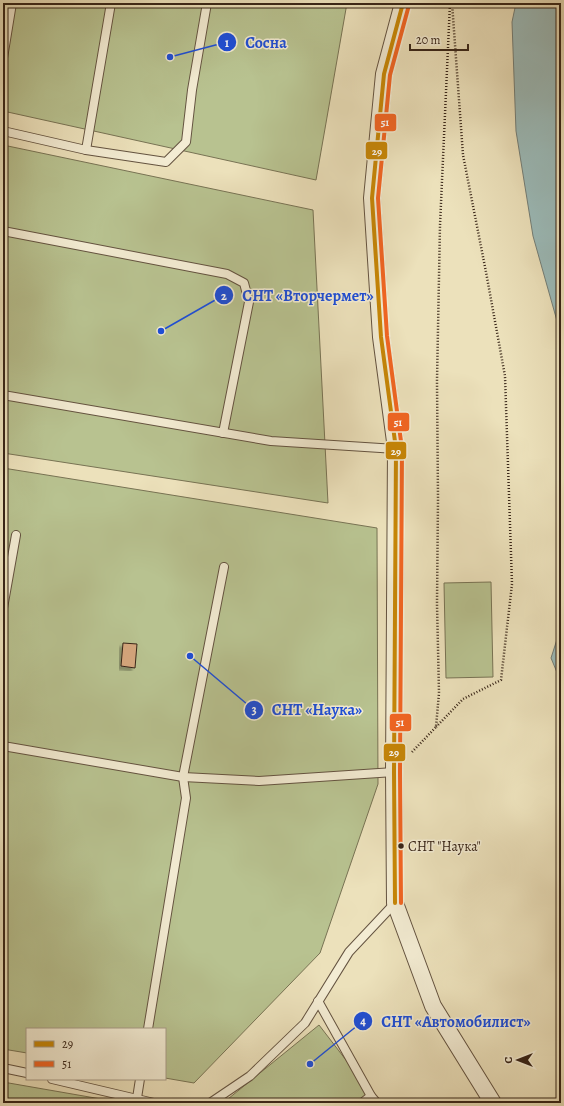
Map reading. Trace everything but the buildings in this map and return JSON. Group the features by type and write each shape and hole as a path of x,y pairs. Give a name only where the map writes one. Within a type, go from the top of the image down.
{"street":[{"path":"404,3 384,74 372,198 381,337 396,450 394,772 395,903 433,1006 493,1103"}],"lane":[{"path":"3,58 12,3"},
{"path":"86,150 111,3"},
{"path":"3,131 86,150 166,162 186,142 192,90 207,3"},
{"path":"3,231 227,274 244,283 249,302 223,432"},
{"path":"3,395 271,441 396,450"},
{"path":"3,608 16,535"},
{"path":"148,1028 186,798 183,777 224,567"},
{"path":"3,746 183,777 259,781 394,772"},
{"path":"210,1103 250,1076 305,1023 349,952 395,903"},
{"path":"318,1001 371,1096 377,1103"},
{"path":"3,1068 26,1073"},
{"path":"56,1080 154,1103"},
{"path":"137,1098 140,1080"},
{"path":"362,1103 371,1096"}],"path":[{"path":"436,727 439,692 437,604 437,381 440,233 451,3"},
{"path":"394,772 463,699 501,680 512,584 505,376 463,155 451,3"}],"green space":[{"path":"3,3 347,3 316,180 3,111"},
{"path":"3,145 313,210 328,503 3,453"},
{"path":"3,468 377,528 378,784 320,953 194,1083 166,1078 166,1028 26,1028 26,1053 3,1049"},
{"path":"491,582 493,677 446,678 444,583"},
{"path":"319,1025 379,1103 223,1103"},
{"path":"3,1082 124,1103 3,1103"}],"water":[{"path":"516,3 561,3 561,335 533,236 516,131 512,22"},
{"path":"561,627 561,682 551,658"}],"transit line":[{"name":"29","path":"395,903 394,772 396,449 381,337 372,198 384,74 403,3"},
{"name":"51","path":"401,903 400,772 402,449 387,336 378,198 390,75 409,5"}],"place":[{"name":"Сосна","path":"170,57"},
{"name":"СНТ «Вторчермет»","path":"161,331"},
{"name":"СНТ «Наука»","path":"190,656"},
{"name":"СНТ \"Наука\"","path":"401,846"},
{"name":"СНТ «Автомобилист»","path":"310,1064"}]}
